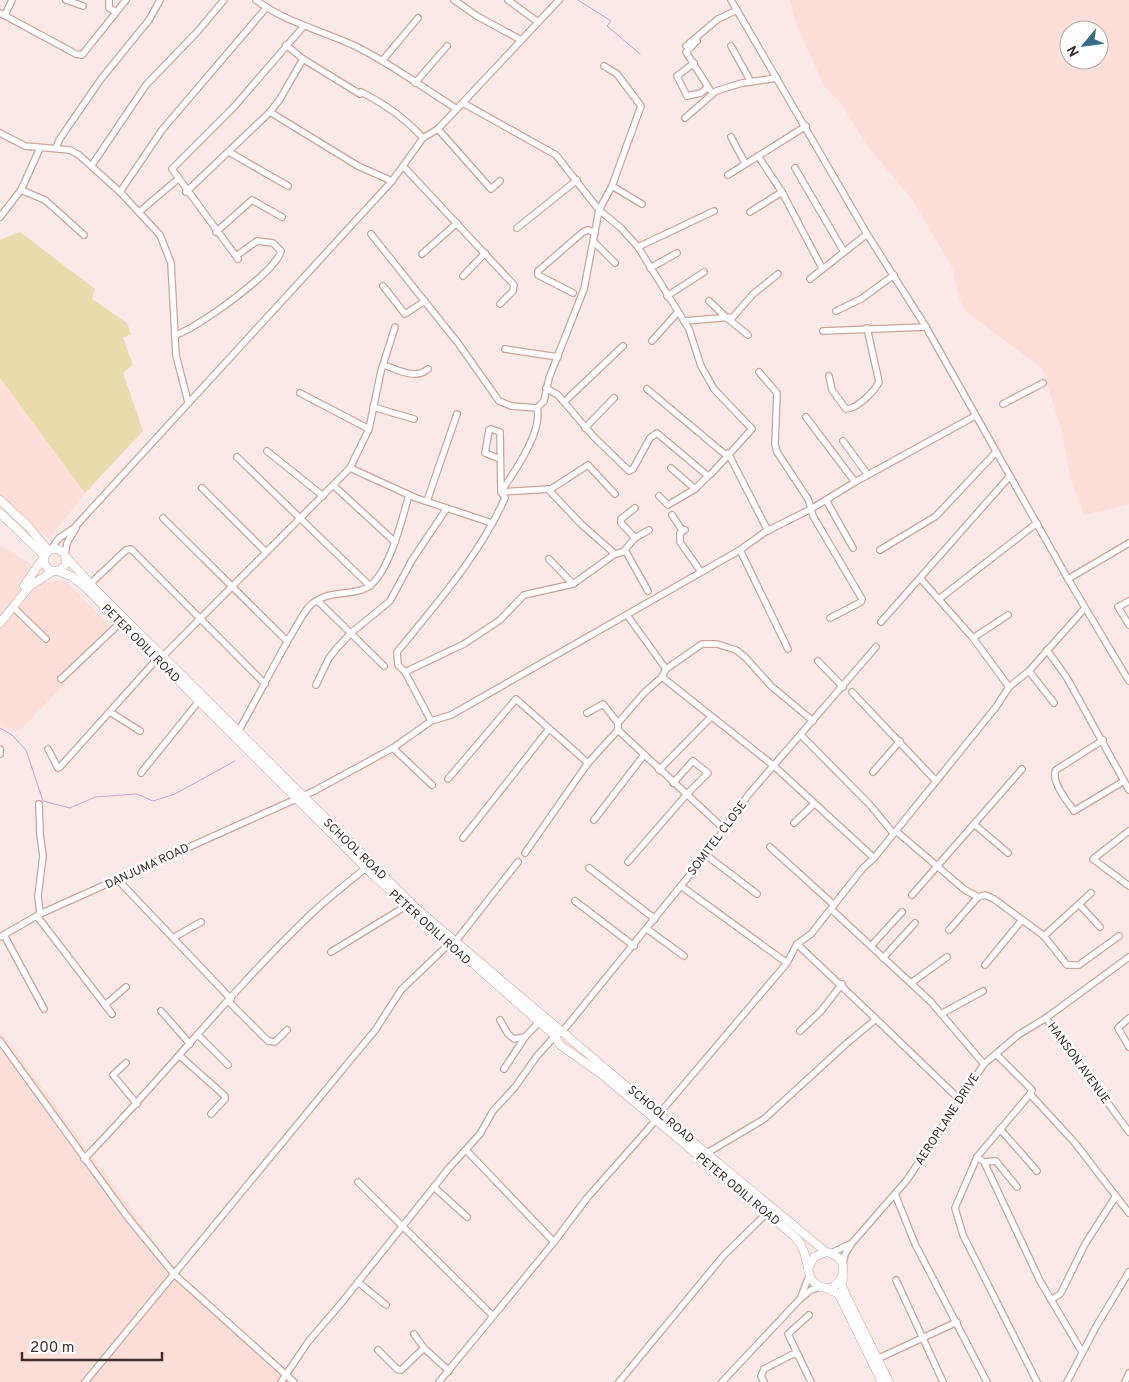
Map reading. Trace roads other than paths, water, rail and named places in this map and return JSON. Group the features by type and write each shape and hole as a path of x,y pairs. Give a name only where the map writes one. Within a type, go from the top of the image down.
{"main road":[{"path":"0,500 28,526 47,553 46,567 55,571"},
{"path":"0,513 47,553"},
{"path":"0,615 33,576 47,553 60,549 65,556 64,566 36,581 0,623"},
{"name":"SCHOOL ROAD","path":"65,556 159,659 238,732 299,797 452,943 657,1117 707,1152 829,1253"},
{"name":"PETER ODILI ROAD","path":"55,571 76,580 159,659 406,906 452,943 538,1022 558,1034"},
{"name":"PETER ODILI ROAD","path":"657,1117 802,1244 809,1272"},
{"path":"882,1382 841,1299 833,1291 822,1287 809,1272 814,1257 829,1253 837,1256 843,1266 844,1290 889,1382"},
{"path":"822,1287 837,1284 843,1276"}],"street":[{"path":"12,0 3,14 76,54 82,55 126,0"},
{"path":"66,0 83,6"},
{"path":"109,0 109,8 116,12"},
{"path":"56,148 59,140 101,79 149,20 160,0"},
{"path":"92,165 146,85 198,31 224,0"},
{"path":"454,0 477,16 521,40"},
{"path":"508,0 538,22"},
{"path":"47,553 59,538 74,528 392,181 404,167 423,138 438,130 559,0"},
{"path":"732,0 867,234 926,326 1068,580 1129,681"},
{"path":"120,192 162,130 262,3 303,26 354,46 382,61 457,109"},
{"path":"686,46 718,19 737,10"},
{"path":"382,61 418,18"},
{"path":"175,335 192,329 264,275 280,256 281,251 273,243 257,241 237,258 186,192 172,169 233,108 303,26"},
{"path":"697,41 686,52 712,93"},
{"path":"286,45 302,59 360,94 361,92 387,105 410,124 423,138"},
{"path":"415,83 447,46"},
{"path":"731,46 751,82"},
{"path":"186,192 270,112 302,59"},
{"path":"694,63 677,76 687,96 701,93 708,87"},
{"path":"371,234 458,343 498,401 512,406 537,408 544,401 546,388 584,289 599,210 612,186 641,106 616,74 604,66"},
{"path":"685,118 712,93 751,82 777,78"},
{"path":"462,103 556,155 599,210 621,228 638,248 666,296 684,321 696,345 701,366 714,388 752,429 695,489 668,505 659,496"},
{"path":"270,112 358,166 392,181"},
{"path":"728,175 806,126"},
{"path":"438,130 491,189 500,181"},
{"path":"0,133 26,146 70,150 92,165 160,235 169,257 173,281 176,355 188,402"},
{"path":"730,137 745,163"},
{"path":"0,217 21,190 40,148"},
{"path":"229,152 288,186"},
{"path":"758,156 782,192 822,268"},
{"path":"404,167 514,285 513,291 500,304"},
{"path":"795,168 844,252"},
{"path":"139,212 178,180"},
{"path":"517,228 577,180"},
{"path":"612,186 642,204"},
{"path":"21,190 45,200 84,235"},
{"path":"750,212 782,192"},
{"path":"216,232 252,200 282,217"},
{"path":"638,248 714,211"},
{"path":"422,254 456,223"},
{"path":"573,293 538,275 538,271 583,232 588,230 595,233"},
{"path":"810,279 867,234"},
{"path":"594,242 616,263"},
{"path":"462,276 485,253"},
{"path":"650,268 676,253"},
{"path":"666,296 704,272"},
{"path":"684,321 733,317 753,294 778,274"},
{"path":"836,311 861,299 894,275"},
{"path":"383,286 405,314 425,301"},
{"path":"709,301 726,318 748,335"},
{"path":"652,341 677,313"},
{"path":"823,331 926,326"},
{"path":"48,749 58,768 60,768 159,659 350,468 369,429 384,365 396,327"},
{"path":"829,376 832,390 846,409 853,408 876,389 878,382 867,328"},
{"path":"564,402 623,346"},
{"path":"505,349 558,357"},
{"path":"384,365 414,375 420,375 428,369"},
{"path":"759,372 777,393 775,444 777,452 795,475 811,509 862,599 861,602 830,618"},
{"path":"1003,404 1043,383"},
{"path":"546,388 558,395 585,428 629,470 633,468 650,438 657,433 708,476"},
{"path":"647,389 727,455 768,531"},
{"path":"300,393 369,429"},
{"path":"585,428 614,398"},
{"path":"373,407 414,419"},
{"path":"501,492 520,463 540,418 537,408"},
{"path":"427,501 457,414"},
{"name":"DANJUMA ROAD","path":"2,936 39,915 299,797 314,792 393,748 431,721 451,715 628,616 740,550 768,531 811,509 855,482 975,416"},
{"path":"806,417 855,482"},
{"path":"431,721 405,672 398,664 397,652 461,574 505,498 501,492 500,432 488,430 485,453 500,459"},
{"path":"843,441 868,475"},
{"path":"267,451 323,496"},
{"path":"880,550 890,542 936,516 996,452"},
{"path":"237,457 370,586"},
{"path":"501,492 548,489 588,465 615,494"},
{"path":"350,468 409,495 492,523"},
{"path":"671,468 695,489"},
{"path":"881,622 1010,476"},
{"path":"333,485 395,542"},
{"path":"202,488 266,552"},
{"path":"548,489 581,524 614,554"},
{"path":"238,732 287,641 312,603 334,592 362,590 370,586 377,578 395,542 409,495"},
{"path":"826,500 853,548"},
{"path":"316,685 329,658 351,633 390,601 412,560 447,508"},
{"path":"635,508 621,520 621,523 635,538"},
{"path":"672,515 682,530 685,530 680,534 680,542 701,572"},
{"path":"163,518 287,641"},
{"path":"65,556 67,543 78,522"},
{"path":"938,599 1037,524"},
{"path":"405,672 464,644 500,620 524,595 573,584 614,554 625,550 635,538 648,530"},
{"path":"1068,580 1129,543"},
{"path":"90,584 126,550 131,549 265,684"},
{"path":"625,550 648,591"},
{"path":"740,550 788,649"},
{"path":"549,559 573,584"},
{"path":"920,578 973,638 1009,687"},
{"path":"318,601 384,666"},
{"path":"1129,601 1118,607 1129,625"},
{"path":"13,607 46,639"},
{"path":"439,1382 554,1242 587,1198 787,963 797,944 811,934 863,868 874,858 996,707 1009,687 1028,671 1086,608"},
{"path":"973,638 1008,615"},
{"path":"628,616 666,669"},
{"path":"61,679 120,623"},
{"path":"525,853 588,763 644,693 662,678 666,669 702,644 716,644 736,650 745,657 771,686 813,721"},
{"name":"SOMITEL CLOSE","path":"280,1382 308,1342 434,1187 480,1134 493,1111 515,1087 537,1056 634,946 706,855 749,794 876,647"},
{"path":"1047,650 1068,678 1129,790"},
{"path":"818,661 843,687"},
{"path":"1028,671 1054,703"},
{"path":"662,678 774,766 874,858"},
{"path":"852,692 936,780"},
{"path":"448,779 516,699 588,763"},
{"path":"141,773 199,701"},
{"path":"587,713 603,704 618,726 644,756 724,829"},
{"path":"110,712 140,731"},
{"path":"659,770 711,717"},
{"path":"463,838 549,729"},
{"path":"801,735 895,832 965,890 978,897"},
{"path":"1103,740 1056,770 1054,776 1064,796 1074,811 1124,781"},
{"path":"873,772 900,741"},
{"path":"393,748 432,785"},
{"path":"594,820 644,756"},
{"path":"628,862 686,794 708,773 693,761 673,783"},
{"path":"912,895 1022,769"},
{"path":"39,804 43,856 38,896 39,915 112,1014"},
{"path":"794,823 814,804"},
{"path":"974,824 1008,853"},
{"path":"1129,831 1093,859 1129,886"},
{"path":"770,847 911,983 941,1014 984,1064"},
{"path":"706,855 758,894"},
{"path":"85,1382 376,1029 401,990 452,943 518,862"},
{"path":"84,1159 137,1104 230,1000 309,916 366,868"},
{"path":"589,868 655,919"},
{"path":"118,880 268,1041 275,1042 287,1030"},
{"path":"681,886 787,963"},
{"path":"1044,936 1091,893"},
{"path":"949,930 978,897 985,895 994,899 1044,936 1067,965 1079,965 1119,936"},
{"path":"575,901 634,946"},
{"path":"1079,904 1100,927"},
{"path":"331,952 406,906"},
{"path":"871,946 902,912"},
{"path":"985,965 1022,920"},
{"path":"173,938 201,922"},
{"path":"884,958 915,923"},
{"path":"647,929 684,956"},
{"path":"2,936 44,1008"},
{"path":"797,944 842,984 959,1099"},
{"path":"911,983 947,958"},
{"name":"AEROPLANE DRIVE","path":"852,1243 895,1194 926,1154 959,1099 984,1064 1018,1035 1046,1018 1129,958"},
{"path":"800,1031 821,1011 842,984"},
{"path":"104,1005 126,987"},
{"path":"941,1014 984,990"},
{"path":"161,1011 190,1044"},
{"name":"HANSON AVENUE","path":"1046,1018 1129,1132"},
{"path":"1129,1018 1118,1028 1129,1047"},
{"path":"707,1152 770,1115 846,1044 876,1019"},
{"path":"500,1020 508,1034 514,1039 526,1037"},
{"path":"504,1069 538,1022"},
{"path":"198,1036 228,1065"},
{"path":"0,1041 84,1159 174,1274 294,1382"},
{"path":"996,1054 1032,1090 977,1157 956,1200 957,1220 1037,1382"},
{"path":"180,1056 224,1096 225,1099 211,1114"},
{"path":"126,1063 114,1075 137,1104"},
{"path":"1030,1094 1076,1143 1129,1213"},
{"path":"1000,1129 1037,1171"},
{"path":"466,1150 554,1242"},
{"path":"977,1157 984,1162 1011,1224 1050,1300 1057,1306 1082,1352"},
{"path":"984,1162 996,1161 1017,1187"},
{"path":"358,1182 493,1316"},
{"path":"434,1187 467,1217"},
{"path":"895,1194 915,1244 987,1382"},
{"path":"1050,1300 1060,1294 1085,1244 1116,1196"},
{"path":"619,1382 724,1255 767,1213"},
{"path":"829,1253 852,1243"},
{"path":"843,1266 845,1254 852,1243"},
{"path":"799,1300 809,1272"},
{"path":"1066,1382 1129,1272"},
{"path":"896,1280 943,1382"},
{"path":"358,1282 386,1305"},
{"path":"722,1382 799,1300 811,1290 822,1287"},
{"path":"809,1316 788,1334 811,1382"},
{"path":"878,1358 957,1322"},
{"path":"414,1334 424,1348 449,1371"},
{"path":"378,1350 397,1369 401,1370 424,1348"},
{"path":"764,1382 761,1376 764,1369 793,1354 797,1355"},
{"path":"1125,1382 1129,1373"}],"waterway":[{"path":"578,0 611,21 607,26 640,54"},
{"path":"0,728 12,735 26,750 43,801 70,808 95,797 137,794 153,801 175,794 235,761"}]}
